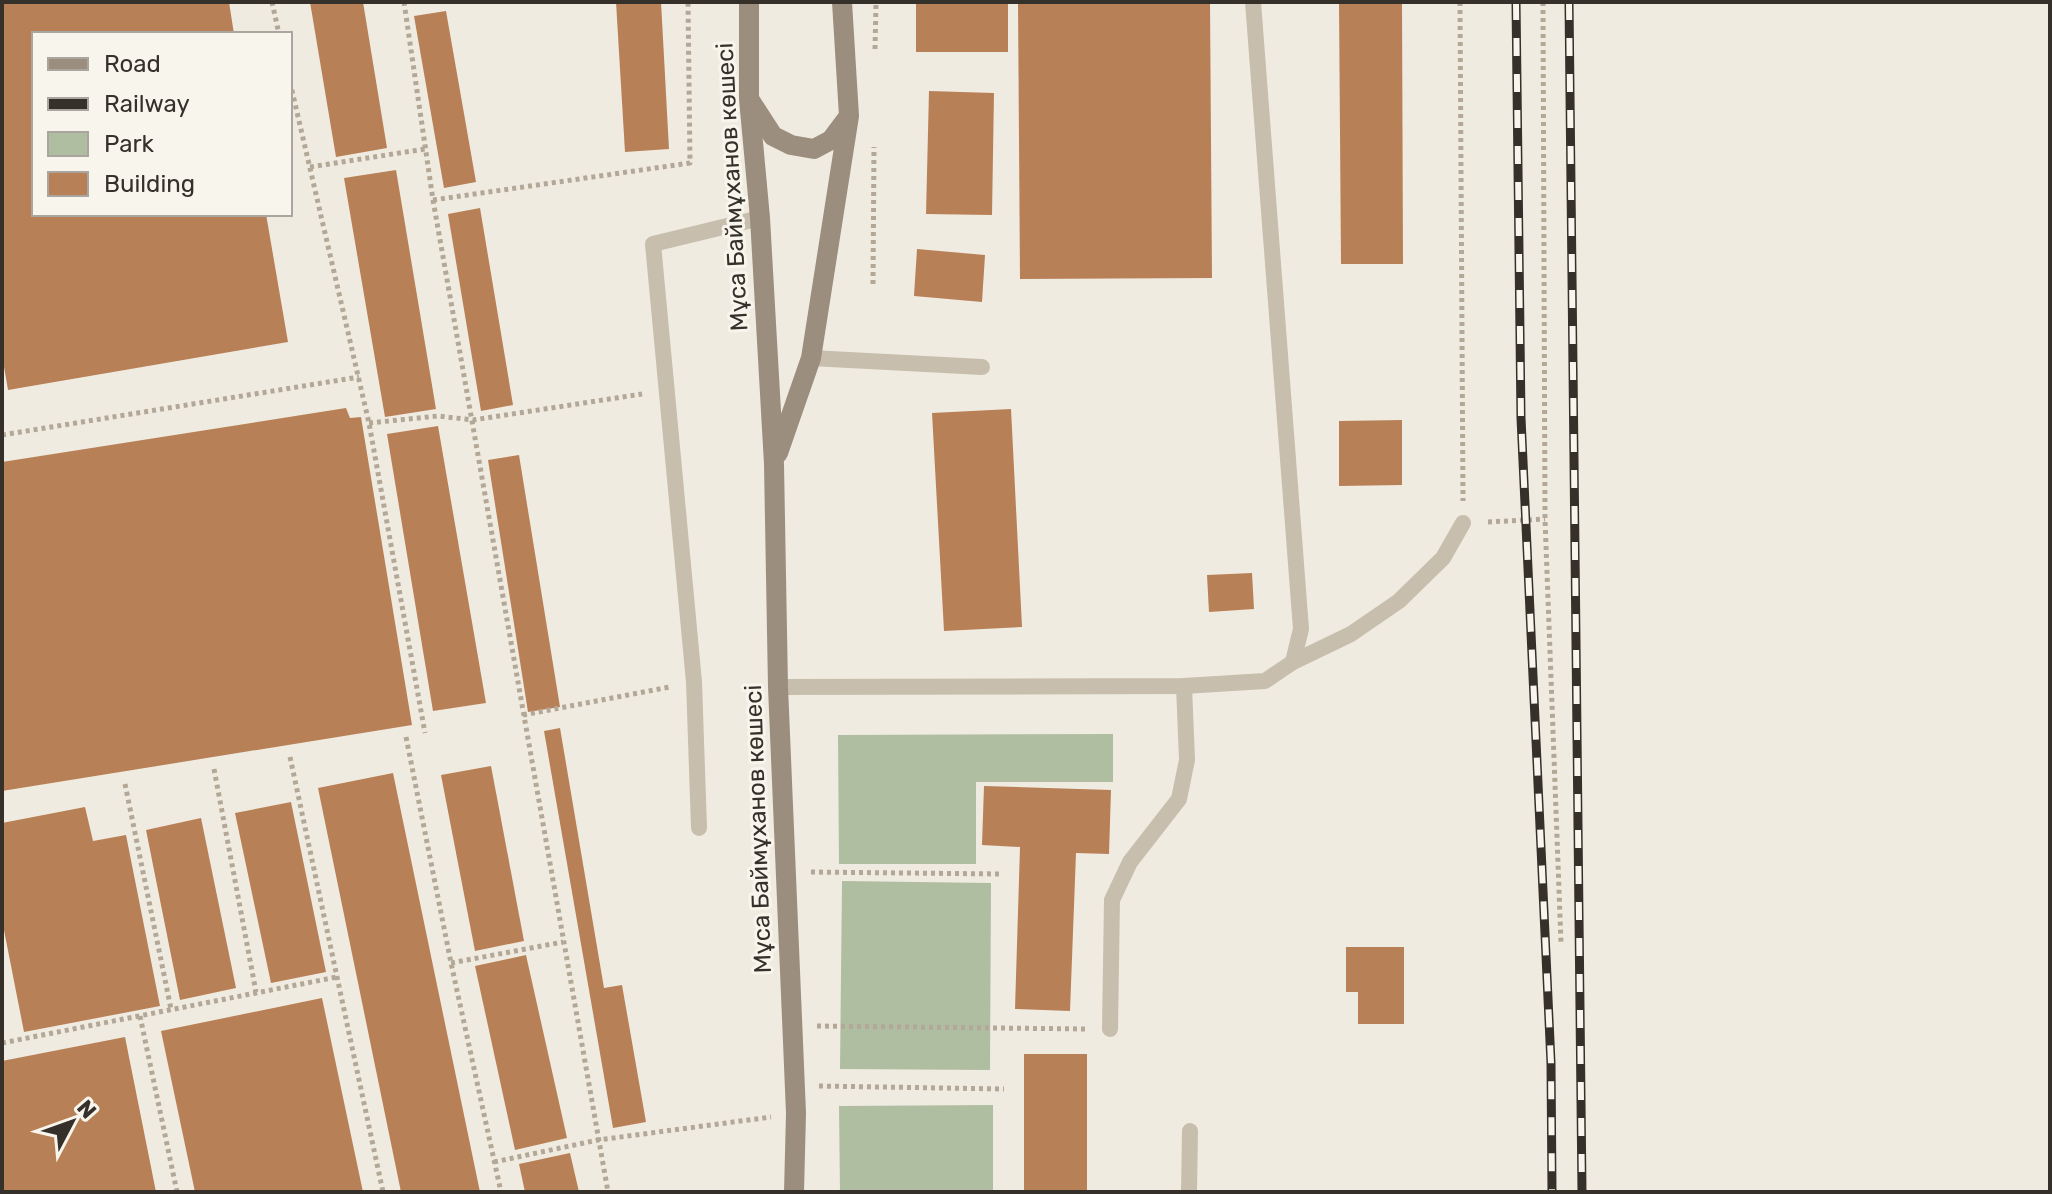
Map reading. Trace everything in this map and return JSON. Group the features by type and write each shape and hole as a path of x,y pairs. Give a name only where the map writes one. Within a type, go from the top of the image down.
{"main road":[{"name":"Мұса Баймұханов көшесі","path":"749,2 749,99 760,218 774,464 778,687 796,1113 794,1192"},
{"name":"Мұса Баймұханов көшесі","path":"774,464 811,358 849,116 842,2"},
{"path":"749,99 773,136 791,145 814,149 831,140 849,116"}],"lane":[{"path":"1253,2 1301,629 1293,662"},
{"path":"699,828 694,682 653,244 760,218"},
{"path":"811,358 982,367"},
{"path":"778,687 1184,686 1265,681 1293,662 1351,634 1399,601 1443,558 1463,523"},
{"path":"1110,1029 1112,900 1130,862 1179,799 1187,760 1184,686"},
{"path":"1189,1192 1190,1131"}],"path":[{"path":"272,2 279,32"},
{"path":"404,2 433,200 608,1192"},
{"path":"433,200 690,163 688,2"},
{"path":"1460,2 1463,523 1545,519"},
{"path":"1543,2 1545,519 1561,943"},
{"path":"292,90 369,423 425,733"},
{"path":"310,167 425,149"},
{"path":"2,435 359,377"},
{"path":"369,423 438,416 473,420 667,390"},
{"path":"523,715 694,682"},
{"path":"406,737 501,1192"},
{"path":"290,757 383,1192"},
{"path":"214,769 256,993"},
{"path":"125,784 171,1009"},
{"path":"786,872 1001,874"},
{"path":"451,963 563,942"},
{"path":"2,1043 337,977"},
{"path":"140,1016 177,1192"},
{"path":"792,1026 1110,1029"},
{"path":"794,1086 1004,1089"},
{"path":"494,1162 598,1140 796,1113"}],"green space":[{"path":"1113,734 1113,782 976,782 976,864 839,864 838,735"},
{"path":"842,881 991,883 990,1070 840,1069"},
{"path":"993,1105 993,1192 840,1192 839,1106"}],"building":[{"path":"2,2 229,2 234,32 32,32 32,216 266,216 288,342 8,390 2,355"},
{"path":"310,2 363,2 387,148 336,157"},
{"path":"616,2 661,2 669,149 625,152"},
{"path":"916,2 1008,2 1008,52 916,52"},
{"path":"1018,2 1210,2 1212,278 1020,279"},
{"path":"1339,2 1402,2 1403,264 1341,264"},
{"path":"446,11 476,182 444,188 414,16"},
{"path":"929,91 994,93 992,215 926,214"},
{"path":"396,170 436,409 385,417 344,178"},
{"path":"480,208 513,405 481,411 448,214"},
{"path":"917,249 985,255 982,302 914,296"},
{"path":"346,408 350,418 361,417 412,725 2,791 2,462"},
{"path":"1011,409 1022,627 944,631 932,413"},
{"path":"1402,420 1402,485 1339,486 1339,421"},
{"path":"438,426 486,703 433,711 387,434"},
{"path":"519,455 560,707 528,712 488,460"},
{"path":"1252,573 1254,609 1209,612 1207,575"},
{"path":"560,728 604,988 622,985 646,1122 613,1128 544,731"},
{"path":"491,766 524,941 475,951 441,775"},
{"path":"393,773 480,1192 401,1192 318,788"},
{"path":"984,786 1111,790 1109,854 1076,853 1070,1011 1015,1009 1020,847 982,845"},
{"path":"291,802 326,972 271,983 235,813"},
{"path":"85,807 93,841 126,835 160,1006 24,1032 2,920 2,823"},
{"path":"201,818 236,988 180,1000 146,830"},
{"path":"1346,947 1404,947 1404,1024 1358,1024 1358,992 1346,992"},
{"path":"526,955 567,1138 515,1150 475,966"},
{"path":"322,998 363,1192 195,1192 161,1031"},
{"path":"125,1037 156,1192 2,1192 2,1061"},
{"path":"1024,1054 1087,1054 1087,1192 1024,1192"},
{"path":"570,1153 579,1192 525,1192 519,1164"}],"railway":[{"path":"1516,2 1521,418 1551,1063 1552,1192"},
{"path":"1569,2 1582,1192"}]}
